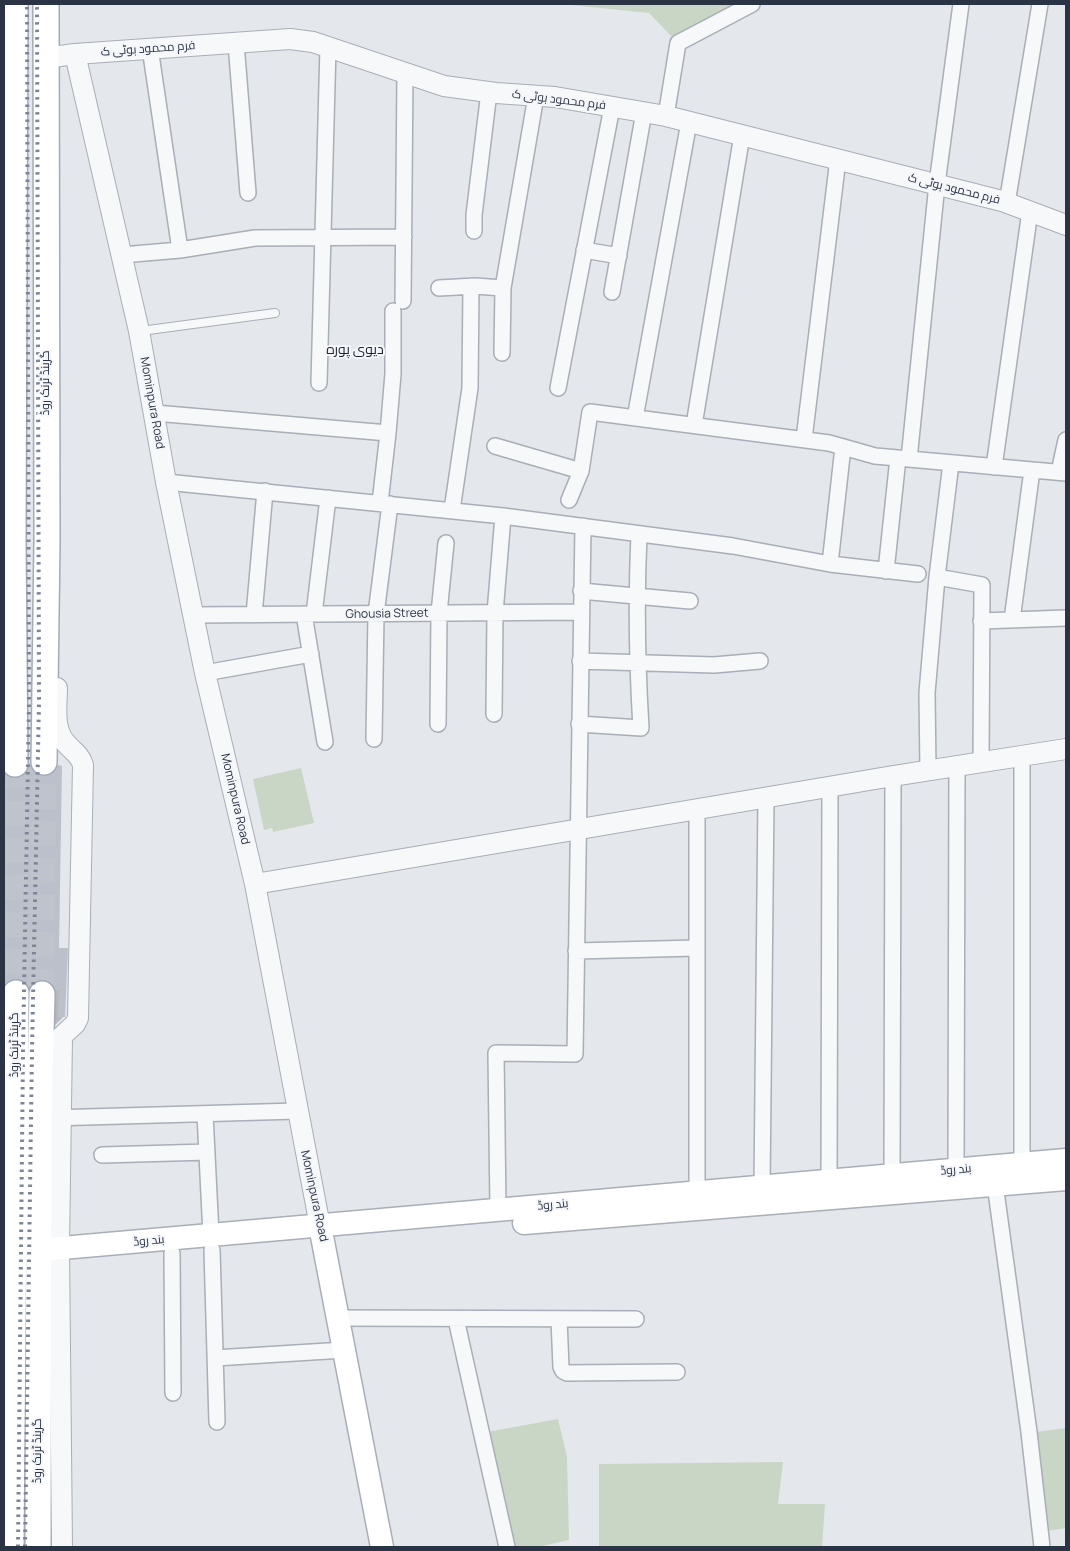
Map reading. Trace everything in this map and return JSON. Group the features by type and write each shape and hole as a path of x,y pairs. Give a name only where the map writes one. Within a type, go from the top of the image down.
{"main road":[{"path":"15,4 9,111 13,538 9,715 15,764"},
{"name":"گرینڈ ٹرنک روڈ","path":"44,762 47,541 60,56 46,4"},
{"path":"13,538 47,541"},
{"name":"گرینڈ ٹرنک روڈ","path":"11,1547 9,1262 16,993"},
{"name":"گرینڈ ٹرنک روڈ","path":"38,1547 49,1256 50,1118 42,994"},
{"name":"بند روڈ","path":"322,1233 498,1210 1066,1160"},
{"name":"بند روڈ","path":"49,1256 322,1233 1066,1179"},
{"name":"Mominpura Road","path":"322,1233 382,1547"},
{"name":"بند روڈ","path":"49,1256 172,1253 211,1242"}],"street":[{"path":"666,116 678,43 752,4"},
{"path":"886,571 904,458 961,4"},
{"path":"1008,203 1040,4"},
{"name":"فرم محمود بوٹی ک","path":"60,56 290,39 313,42 444,86 489,92 555,97 666,116 1008,203 1066,224"},
{"path":"236,43 248,193"},
{"path":"319,382 328,47"},
{"path":"150,48 180,250"},
{"name":"Mominpura Road","path":"60,56 122,255 139,331 166,482 205,672 254,884 322,1233"},
{"path":"60,56 57,728 64,741 82,759 83,765 78,1018 75,1024 62,1036 50,1118 297,1111"},
{"path":"374,739 376,614 404,237 406,73"},
{"path":"474,231 474,215 489,92"},
{"path":"502,352 504,288 536,96"},
{"path":"558,388 612,107"},
{"path":"612,292 644,112"},
{"path":"635,418 689,122"},
{"path":"694,425 742,135"},
{"path":"804,440 838,159"},
{"path":"994,467 1030,211"},
{"path":"122,255 180,250 255,238 404,237"},
{"path":"584,250 619,256"},
{"path":"439,288 471,286 504,288"},
{"path":"452,510 470,388 471,286"},
{"path":"569,500 582,471 590,412 829,443 875,456 1062,473 1066,440"},
{"path":"154,413 388,433"},
{"path":"495,446 582,471"},
{"path":"830,564 843,447"},
{"path":"928,770 927,693 937,577 951,463"},
{"path":"1012,620 1032,470"},
{"path":"166,482 503,516 733,546 830,564 918,574"},
{"path":"254,615 265,491"},
{"path":"325,742 311,654 309,614 328,498"},
{"path":"494,714 495,613 503,516"},
{"path":"498,1210 496,1053 574,1054 583,526"},
{"path":"579,724 641,728 637,663 636,596 639,534"},
{"path":"438,724 438,613 446,543"},
{"path":"937,577 982,585 980,762"},
{"path":"581,591 690,601"},
{"name":"Ghousia Street","path":"193,615 581,612"},
{"path":"981,621 1066,618"},
{"path":"205,672 311,654"},
{"path":"580,661 714,665 760,661"},
{"path":"254,884 697,808 1066,749"},
{"path":"1022,755 1022,1164"},
{"path":"956,1170 957,765"},
{"path":"892,1176 893,776"},
{"path":"829,1181 830,786"},
{"path":"762,1187 766,797"},
{"path":"697,808 697,1193"},
{"path":"576,951 697,948"},
{"path":"205,1114 216,1422"},
{"path":"102,1155 207,1152"},
{"path":"995,1184 1029,1432 1042,1547"},
{"path":"172,1253 173,1393"},
{"path":"49,1256 62,1547"},
{"path":"338,1318 636,1319"},
{"path":"456,1319 507,1547"},
{"path":"559,1319 561,1367 562,1371 566,1373 677,1372"},
{"path":"215,1358 344,1350"}],"lane":[{"path":"139,331 275,313"}],"green space":[{"path":"561,4 748,4 678,43 649,13"},
{"path":"301,768 314,823 273,832 272,828 264,830 253,779"},
{"path":"558,1419 567,1457 569,1540 538,1547 507,1547 482,1433"},
{"path":"1066,1428 1066,1528 1047,1531 1036,1432"},
{"path":"783,1462 778,1504 825,1504 822,1547 599,1547 599,1464"}],"building":[{"path":"29,762 37,775 43,776 51,774 58,765 62,766 59,948 68,948 65,1017 58,1017 59,990 56,991 49,982 43,980 36,981 29,988 24,981 16,979 9,981 4,986 5,773 8,777 22,777 28,771"}],"tunnel":[{"path":"42,994 44,762"},
{"path":"15,764 16,993"}],"railway":[{"path":"18,1547 29,703 27,4"},
{"path":"25,1547 39,702 37,4"}],"district":[{"name":"دیوی پورہ","path":"355,350"}]}
